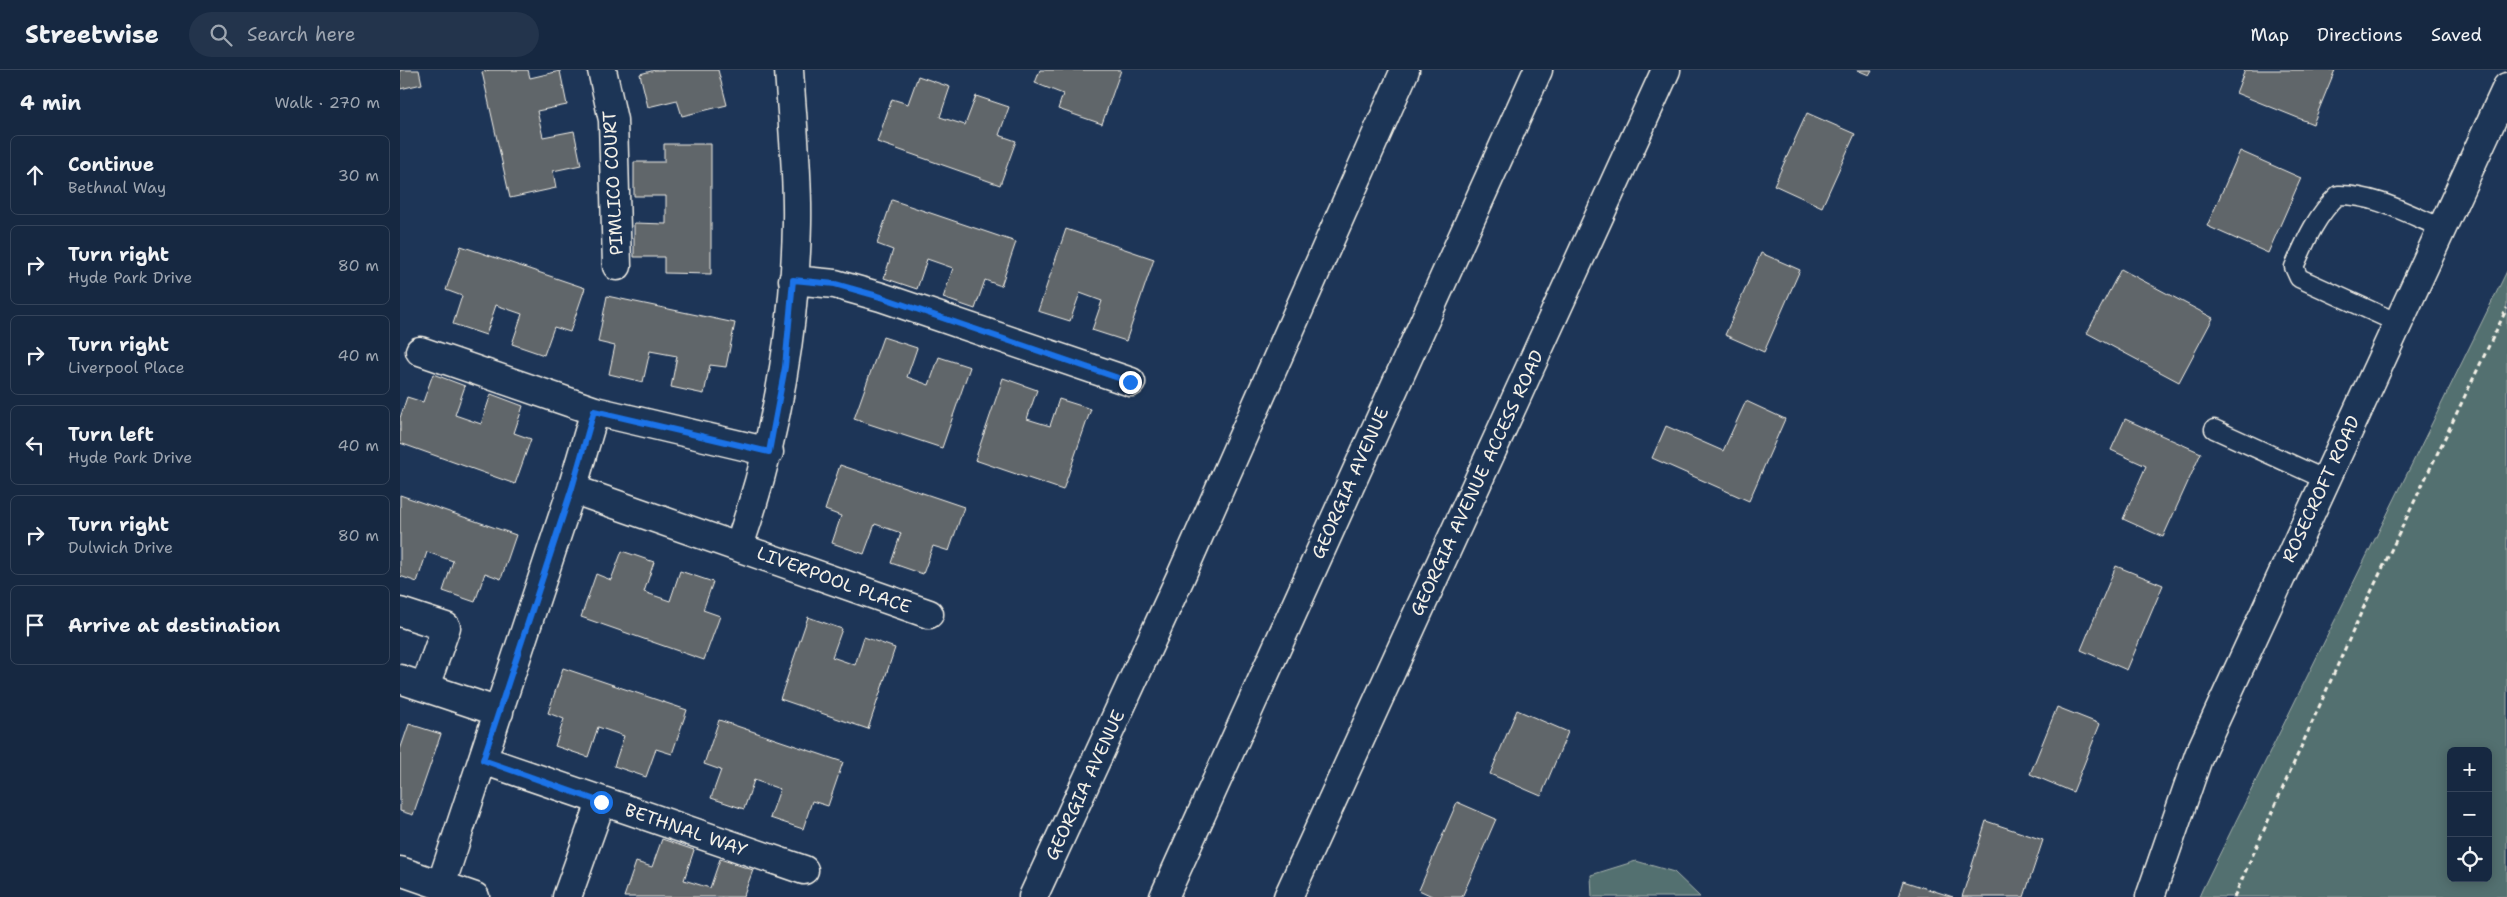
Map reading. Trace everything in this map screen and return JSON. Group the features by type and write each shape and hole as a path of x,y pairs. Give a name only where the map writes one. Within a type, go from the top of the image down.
{"street":[{"name":"PIMLICO COURT","path":"602,70 612,120 617,266"},
{"path":"740,546 769,452 785,367 797,222 789,70"},
{"name":"GEORGIA AVENUE","path":"1033,897 1181,576 1405,70"},
{"name":"GEORGIA AVENUE","path":"1164,897 1538,70"},
{"name":"GEORGIA AVENUE ACCESS ROAD","path":"1288,897 1666,70"},
{"name":"ROSECROFT ROAD","path":"2150,897 2199,755 2507,87"},
{"path":"793,280 835,284 881,297 1130,382"},
{"path":"420,351 594,411 769,452"},
{"path":"441,885 572,488 594,411"},
{"name":"LIVERPOOL PLACE","path":"572,488 929,614"},
{"path":"400,612 446,627 425,688"},
{"path":"400,679 499,712"},
{"name":"BETHNAL WAY","path":"483,760 804,870"},
{"path":"567,897 601,802"},
{"path":"400,871 475,897"}],"lane":[{"path":"2398,323 2299,278 2294,267 2308,235 2315,220 2338,195 2355,194 2442,228"},
{"path":"2214,429 2326,480"}],"path":[{"path":"2234,897 2361,613 2507,308"}],"green space":[{"path":"2507,271 2507,897 2199,897 2202,890"},
{"path":"1636,861 1674,872 1700,897 1592,897 1591,875"}],"building":[{"path":"400,70 419,70 422,84 400,89"},
{"path":"489,70 528,70 530,78 560,71 567,105 537,111 543,137 574,131 581,165 553,171 556,188 510,198 482,72"},
{"path":"655,70 718,70 727,105 682,116 677,100 648,107 640,74"},
{"path":"1040,70 1121,70 1102,124 1058,109 1063,94 1035,83"},
{"path":"1857,70 1872,70 1869,75"},
{"path":"2245,70 2335,70 2313,124 2236,93"},
{"path":"918,76 950,87 940,117 965,125 976,96 1009,107 999,135 1016,141 1000,185 877,142 892,99 908,104"},
{"path":"1807,113 1855,134 1822,207 1774,185"},
{"path":"664,144 711,144 711,274 664,273 664,257 634,257 634,223 666,224 666,196 634,196 634,162 664,162"},
{"path":"2240,151 2301,178 2268,253 2207,226"},
{"path":"892,200 1016,242 1001,286 985,280 975,309 943,298 953,268 927,259 917,289 884,278 893,250 877,244"},
{"path":"1066,229 1154,259 1126,341 1092,330 1102,301 1080,293 1070,321 1038,311"},
{"path":"461,246 585,288 570,332 554,327 544,355 512,344 522,314 496,305 486,335 453,324 462,296 446,290"},
{"path":"1761,253 1800,270 1764,352 1725,335"},
{"path":"2121,269 2213,318 2179,382 2087,333"},
{"path":"607,296 735,323 726,367 710,365 704,394 671,387 677,356 650,351 643,382 609,374 615,346 598,342"},
{"path":"883,337 917,348 907,377 929,385 939,357 970,367 942,448 854,419"},
{"path":"433,374 465,386 455,415 481,424 491,394 523,406 514,433 531,439 515,484 400,443 400,418 407,397 423,402"},
{"path":"1003,378 1037,390 1027,419 1050,426 1059,399 1091,409 1063,490 975,460"},
{"path":"1746,401 1785,419 1749,501 1652,458 1666,426 1723,451"},
{"path":"2125,419 2201,453 2163,537 2123,519 2146,466 2111,450"},
{"path":"840,465 964,507 949,551 933,546 923,574 891,563 901,533 875,524 864,554 832,543 841,516 825,510"},
{"path":"400,495 516,535 501,579 485,573 475,602 443,591 453,561 427,552 417,582 400,576"},
{"path":"622,551 654,562 644,592 670,601 680,571 713,582 703,610 720,616 704,660 581,617 596,574 611,580"},
{"path":"2116,566 2163,585 2127,670 2081,650"},
{"path":"808,617 842,629 832,657 855,665 864,637 895,648 868,729 780,699"},
{"path":"563,668 687,710 672,754 656,749 646,777 614,766 624,736 598,727 588,757 555,746 564,719 548,713"},
{"path":"2057,707 2100,724 2073,792 2030,774"},
{"path":"1517,710 1568,732 1541,796 1490,774"},
{"path":"719,720 843,762 828,806 812,801 803,829 770,818 780,789 754,780 744,809 711,798 721,770 704,764"},
{"path":"409,724 441,734 413,815 400,811 400,750"},
{"path":"1457,802 1496,819 1462,897 1434,897 1419,890"},
{"path":"1986,821 2043,840 2024,897 1962,897"},
{"path":"662,839 694,850 684,880 710,888 720,859 753,870 743,897 624,897 636,862 652,867"},
{"path":"1903,881 1953,897 1898,897"}],"route":[{"path":"601,802 483,760 572,488 594,411 769,452 785,367 793,280 835,284 881,297 1130,382"}]}
